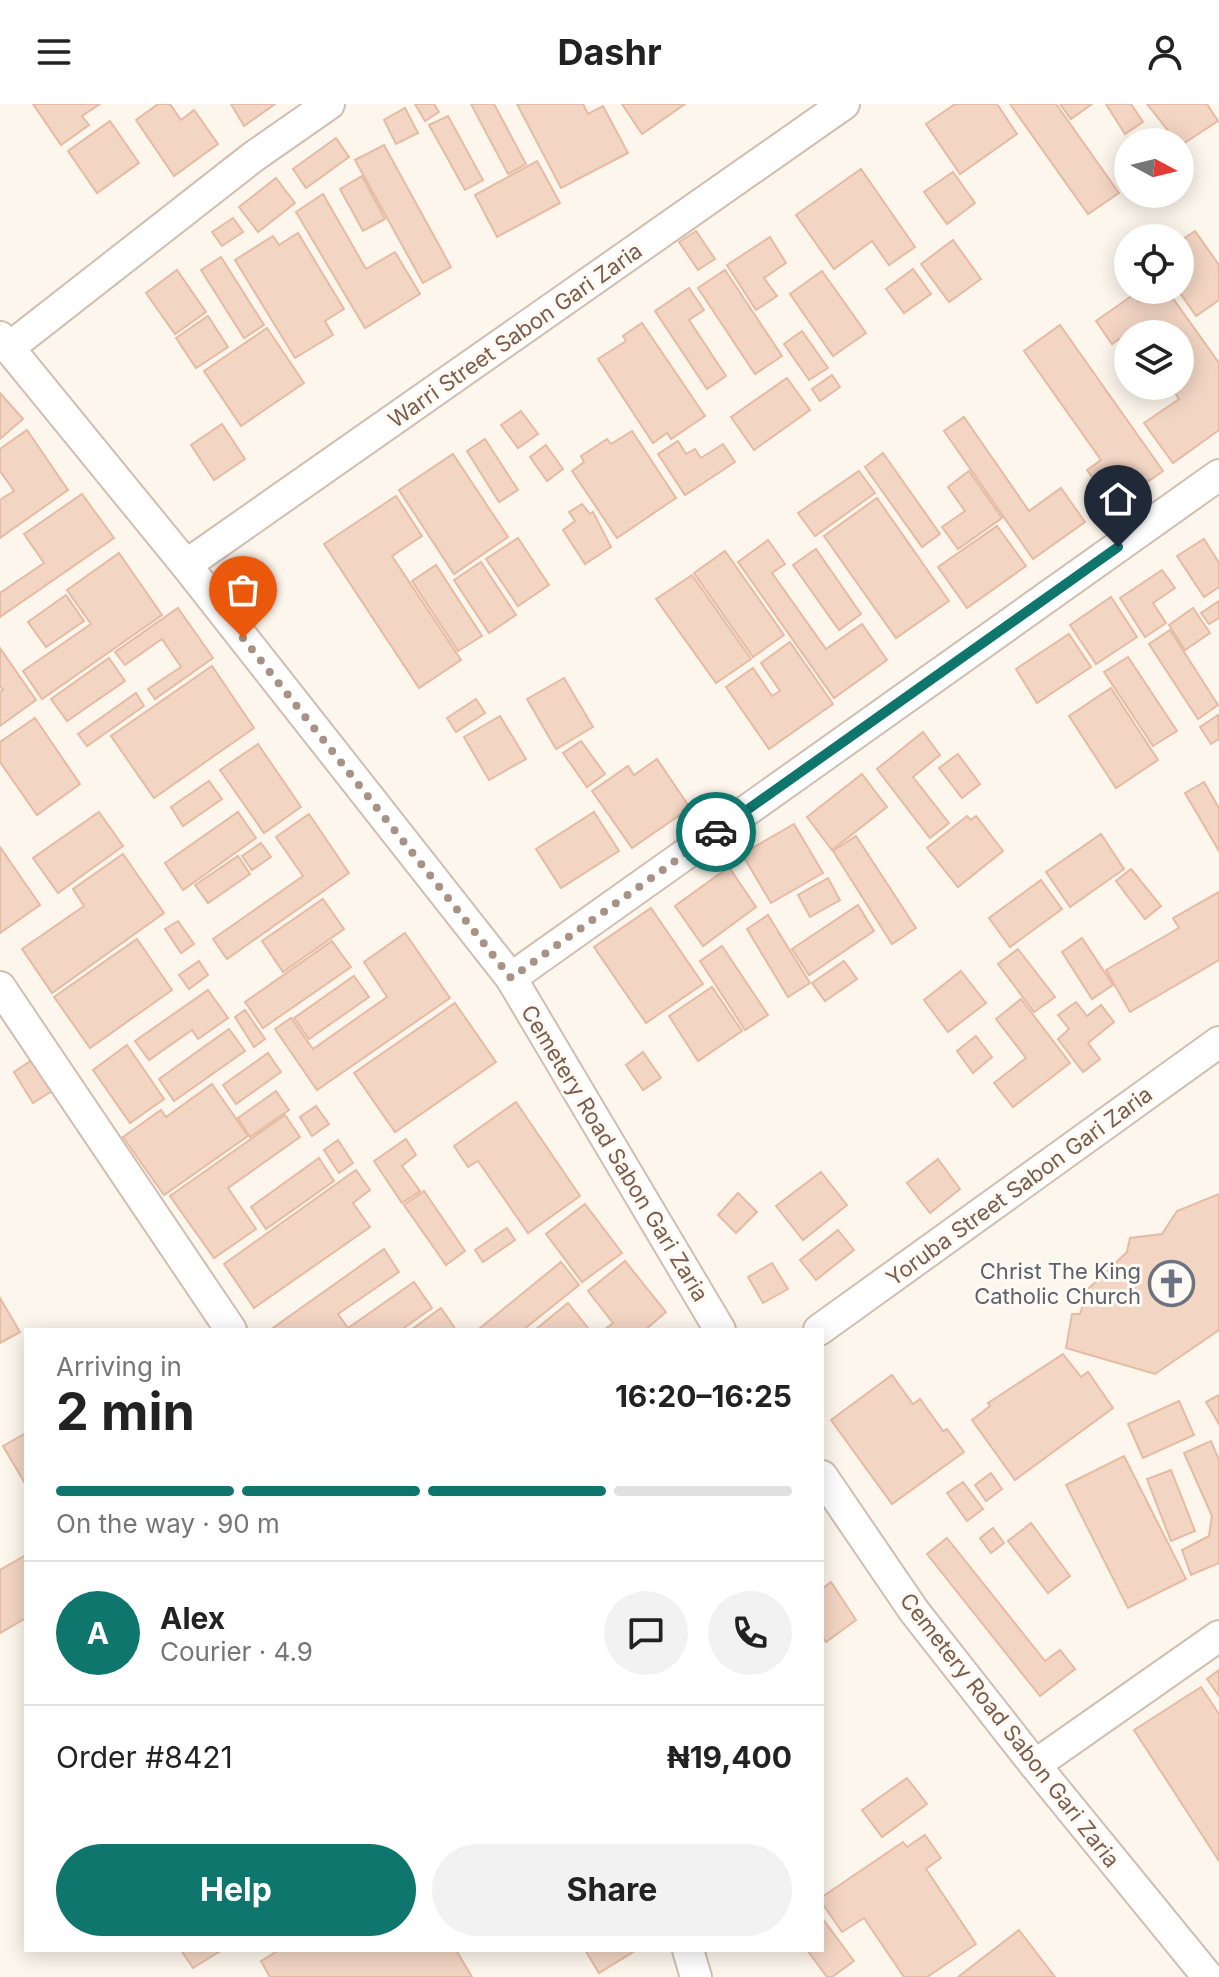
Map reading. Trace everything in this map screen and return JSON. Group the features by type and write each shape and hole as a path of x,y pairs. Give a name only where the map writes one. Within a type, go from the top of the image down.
{"street":[{"path":"5,342 329,104"},
{"name":"Warri Street Sabon Gari Zaria","path":"186,565 844,104"},
{"name":"Cemetery Road Sabon Gari Zaria","path":"5,342 186,565 511,978 719,1328"},
{"path":"511,978 1219,475"},
{"path":"0,987 230,1328"},
{"name":"Yoruba Street Sabon Gari Zaria","path":"822,1328 1219,1042"},
{"name":"Cemetery Road Sabon Gari Zaria","path":"824,1479 914,1611 1208,1977"},
{"path":"1035,1765 1219,1636"},
{"path":"689,1952 696,1977"}],"building":[{"path":"33,104 100,104 82,116 89,125 61,145"},
{"path":"158,104 170,104 181,120 194,110 218,144 174,176 136,120"},
{"path":"231,104 275,104 244,126"},
{"path":"415,104 434,104 439,112 425,121"},
{"path":"471,104 494,104 526,164 508,174"},
{"path":"517,104 583,104 588,114 603,106 628,153 561,188"},
{"path":"622,104 685,104 642,134"},
{"path":"955,104 997,104 1017,134 960,174 926,124"},
{"path":"1010,104 1056,104 1114,186 1114,196 1088,214"},
{"path":"1060,104 1092,104 1071,119"},
{"path":"1106,104 1131,104 1143,122 1134,128 1121,128"},
{"path":"1147,104 1207,104 1218,121 1194,137 1194,128 1166,128"},
{"path":"405,108 418,133 396,144 384,120"},
{"path":"448,116 483,180 465,190 429,125"},
{"path":"110,121 139,163 97,193 68,151"},
{"path":"336,138 349,157 306,188 293,169"},
{"path":"384,145 451,267 423,283 355,160"},
{"path":"537,161 560,203 497,237 475,195"},
{"path":"861,169 915,247 889,265 872,241 834,269 796,215"},
{"path":"953,172 975,203 947,224 924,192"},
{"path":"362,176 385,219 363,231 340,189"},
{"path":"276,178 295,203 258,232 239,207"},
{"path":"323,194 366,269 395,252 420,294 365,328 296,212"},
{"path":"233,218 243,232 222,246 212,232"},
{"path":"696,231 715,259 698,270 679,242"},
{"path":"1194,232 1219,265 1219,300 1196,316 1188,304 1194,304"},
{"path":"298,233 344,309 325,321 333,335 295,358 235,260 273,236 279,245"},
{"path":"770,237 786,263 764,278 777,296 756,310 727,265"},
{"path":"953,240 981,279 949,302 921,264"},
{"path":"221,257 264,325 244,338 201,270"},
{"path":"913,269 931,294 904,313 886,289"},
{"path":"177,270 206,312 175,334 146,293"},
{"path":"725,270 782,356 755,374 698,288"},
{"path":"822,271 866,333 833,356 790,294"},
{"path":"689,288 704,310 689,320 726,376 707,389 655,311"},
{"path":"1120,304 1177,304 1188,320 1114,320 1112,344 1096,321"},
{"path":"208,316 228,347 196,368 176,338"},
{"path":"642,323 705,416 671,439 667,433 653,443 598,359 626,341 623,336"},
{"path":"1060,325 1163,471 1113,506 1087,470 1101,460 1024,351"},
{"path":"267,328 304,383 241,426 204,371"},
{"path":"1194,328 1219,363 1219,430 1173,463 1144,423 1178,400 1194,400"},
{"path":"802,331 828,368 809,380 784,344"},
{"path":"832,375 840,387 820,401 812,389"},
{"path":"787,378 810,410 754,450 731,417"},
{"path":"0,393 23,419 0,439"},
{"path":"521,411 538,434 518,448 501,425"},
{"path":"964,417 1029,511 1061,488 1085,522 1033,559 944,431"},
{"path":"222,424 245,459 214,480 191,445"},
{"path":"27,430 68,490 0,538 0,500 14,491 0,471 0,449"},
{"path":"632,431 676,498 617,538 572,471 584,462 581,456 607,439 611,444"},
{"path":"485,439 518,490 499,502 467,451"},
{"path":"678,441 686,454 695,449 701,458 723,444 735,462 685,495 658,454"},
{"path":"546,445 563,469 547,481 530,457"},
{"path":"883,453 940,534 922,547 865,467"},
{"path":"453,454 508,537 454,574 399,490"},
{"path":"859,471 875,493 815,536 798,513"},
{"path":"969,471 1002,518 958,549 942,527 965,511 948,487"},
{"path":"82,494 114,538 0,617 0,593 44,563 24,534"},
{"path":"396,496 422,536 392,556 461,660 419,688 324,544"},
{"path":"877,498 949,601 896,638 824,536"},
{"path":"582,504 590,514 593,512 611,547 585,564 563,530 575,521 569,512"},
{"path":"997,526 1026,566 967,608 938,567"},
{"path":"518,538 549,585 518,606 486,559"},
{"path":"1204,539 1219,563 1219,587 1204,597 1177,556"},
{"path":"768,540 785,564 772,573 826,649 862,624 887,660 834,698 738,562"},
{"path":"816,549 861,614 839,630 793,565"},
{"path":"725,551 784,635 753,657 694,573"},
{"path":"119,553 162,615 42,699 23,671 91,624 67,590"},
{"path":"481,562 516,615 489,633 454,580"},
{"path":"436,565 482,636 458,651 412,581"},
{"path":"1162,570 1175,588 1153,603 1166,623 1145,637 1120,598"},
{"path":"692,575 751,659 716,683 656,599"},
{"path":"66,595 84,621 46,647 28,622"},
{"path":"1111,597 1137,637 1096,664 1070,625"},
{"path":"1219,601 1219,618 1209,624 1201,613"},
{"path":"178,608 213,658 155,699 148,689 181,667 162,639 125,665 115,652"},
{"path":"1193,608 1210,633 1185,650 1169,625"},
{"path":"1170,630 1218,705 1198,719 1149,644"},
{"path":"1069,634 1091,667 1037,703 1016,669"},
{"path":"790,642 833,704 769,749 726,687 753,668 772,696 780,691 761,663"},
{"path":"0,648 36,700 0,726 0,692 3,690 0,686"},
{"path":"1128,657 1177,731 1153,746 1104,672"},
{"path":"109,658 125,681 67,721 51,699"},
{"path":"212,666 254,728 154,798 111,736"},
{"path":"564,678 593,727 556,749 527,699"},
{"path":"1111,688 1158,760 1116,788 1069,716"},
{"path":"136,693 144,706 87,746 78,734"},
{"path":"476,699 485,713 456,732 447,718"},
{"path":"1218,715 1219,739 1211,744 1200,727"},
{"path":"500,716 526,759 489,780 464,737"},
{"path":"35,718 80,784 37,815 0,762 0,742"},
{"path":"923,732 940,755 913,777 949,823 930,838 877,769"},
{"path":"581,741 605,774 587,787 563,753"},
{"path":"258,744 301,807 264,833 220,770"},
{"path":"958,754 980,784 962,798 939,768"},
{"path":"657,759 690,808 632,848 592,791 628,766 634,775"},
{"path":"862,774 887,807 832,850 807,817"},
{"path":"209,781 222,799 183,826 171,807"},
{"path":"1204,782 1219,808 1219,851 1185,793"},
{"path":"99,812 123,846 58,893 33,858"},
{"path":"238,812 256,838 183,890 165,863"},
{"path":"594,812 619,851 561,888 536,849"},
{"path":"309,814 349,873 227,959 213,939 303,876 276,837"},
{"path":"967,816 971,820 976,816 1003,851 958,887 927,848"},
{"path":"794,824 823,873 771,903 742,854"},
{"path":"1101,834 1124,869 1070,907 1046,872"},
{"path":"856,836 916,928 892,944 833,851"},
{"path":"261,843 271,857 252,870 242,856"},
{"path":"0,847 40,905 0,933"},
{"path":"123,854 164,913 52,993 22,949 84,906 73,889"},
{"path":"238,856 250,874 208,903 195,885"},
{"path":"729,867 756,907 703,946 675,906"},
{"path":"1131,869 1161,906 1145,919 1116,881"},
{"path":"828,878 840,900 810,917 798,895"},
{"path":"1041,880 1062,909 1010,947 989,918"},
{"path":"1219,892 1219,960 1130,1012 1106,970 1179,928 1173,918"},
{"path":"323,899 344,929 283,972 262,941"},
{"path":"858,905 874,931 809,975 792,949"},
{"path":"651,908 703,984 646,1023 594,947"},
{"path":"768,915 810,983 788,997 747,929"},
{"path":"178,921 194,944 181,953 165,929"},
{"path":"405,933 450,998 317,1090 275,1029 291,1018 313,1049 387,997 364,962"},
{"path":"1082,938 1113,985 1092,999 1062,952"},
{"path":"137,939 172,990 90,1048 54,997"},
{"path":"332,941 351,967 263,1028 245,1002"},
{"path":"722,946 768,1015 745,1030 700,961"},
{"path":"1018,949 1055,997 1034,1012 998,964"},
{"path":"199,961 208,975 189,989 179,975"},
{"path":"844,961 857,979 825,1001 812,983"},
{"path":"961,971 986,1003 948,1032 924,1000"},
{"path":"354,976 369,997 309,1039 294,1018"},
{"path":"712,987 742,1031 698,1061 669,1016"},
{"path":"208,990 228,1018 198,1039 192,1030 149,1060 135,1041"},
{"path":"1021,999 1070,1063 1013,1107 994,1083 1026,1058 996,1019"},
{"path":"1076,1002 1087,1016 1101,1005 1114,1022 1088,1043 1100,1059 1083,1072 1058,1039 1069,1029 1058,1015"},
{"path":"455,1003 496,1062 395,1132 354,1073"},
{"path":"245,1010 265,1039 254,1047 235,1017"},
{"path":"229,1029 245,1051 174,1101 159,1079"},
{"path":"976,1036 992,1057 973,1073 957,1051"},
{"path":"127,1045 164,1099 130,1123 93,1070"},
{"path":"643,1052 661,1078 643,1090 626,1065"},
{"path":"268,1053 281,1072 236,1104 223,1085"},
{"path":"32,1060 52,1091 33,1103 14,1072"},
{"path":"212,1084 248,1136 164,1195 123,1137 161,1110 166,1117"},
{"path":"276,1091 289,1110 250,1137 238,1118"},
{"path":"516,1102 580,1196 528,1233 478,1161 468,1167 454,1146"},
{"path":"316,1106 329,1124 312,1136 300,1117"},
{"path":"285,1115 300,1137 228,1188 256,1229 214,1258 170,1196"},
{"path":"406,1139 416,1155 402,1166 420,1191 402,1203 374,1161"},
{"path":"338,1140 353,1163 339,1173 324,1150"},
{"path":"319,1158 334,1181 266,1229 251,1207"},
{"path":"938,1159 960,1189 930,1213 907,1183"},
{"path":"356,1170 370,1190 353,1203 370,1227 254,1308 224,1264"},
{"path":"821,1172 847,1205 803,1240 776,1206"},
{"path":"424,1191 465,1251 446,1265 404,1205"},
{"path":"738,1193 757,1212 736,1233 718,1215"},
{"path":"1219,1194 1219,1330 1155,1374 1066,1348 1072,1314 1080,1314 1088,1289 1127,1252 1130,1238 1162,1234 1177,1211"},
{"path":"585,1204 622,1253 582,1282 546,1234"},
{"path":"507,1228 515,1240 483,1262 475,1250"},
{"path":"838,1230 854,1250 816,1280 800,1260"},
{"path":"384,1249 399,1272 338,1314 348,1328 273,1328"},
{"path":"625,1261 666,1312 647,1328 607,1328 613,1323 588,1291"},
{"path":"561,1262 579,1285 525,1328 480,1328"},
{"path":"772,1263 788,1289 763,1303 748,1277"},
{"path":"414,1282 432,1308 404,1328 348,1328"},
{"path":"0,1298 20,1332 0,1343"},
{"path":"568,1303 588,1328 537,1328"},
{"path":"441,1308 455,1328 414,1328"},
{"path":"1063,1354 1081,1377 1088,1372 1113,1408 1015,1480 972,1420 990,1406 988,1403"},
{"path":"892,1375 913,1404 920,1399 943,1431 947,1429 964,1452 892,1504 831,1420"},
{"path":"1219,1395 1219,1424 1206,1402"},
{"path":"1179,1401 1194,1435 1143,1458 1128,1424"},
{"path":"24,1434 24,1482 3,1446"},
{"path":"1211,1441 1219,1460 1219,1563 1191,1575 1182,1550 1209,1536 1212,1516 1184,1453"},
{"path":"1124,1456 1186,1579 1128,1608 1066,1485"},
{"path":"1171,1470 1195,1531 1171,1541 1147,1479"},
{"path":"991,1473 1002,1489 986,1501 975,1485"},
{"path":"963,1482 983,1509 967,1521 947,1493"},
{"path":"1031,1523 1070,1576 1048,1593 1008,1541"},
{"path":"993,1528 1004,1543 991,1553 980,1538"},
{"path":"947,1538 1045,1661 1060,1650 1075,1669 1040,1696 927,1554"},
{"path":"24,1556 24,1619 0,1633 0,1570"},
{"path":"831,1582 856,1620 826,1642 824,1639 824,1587"},
{"path":"1219,1670 1219,1696 1207,1679"},
{"path":"1201,1687 1219,1714 1219,1861 1134,1730"},
{"path":"907,1778 927,1804 882,1837 862,1810"},
{"path":"925,1835 941,1858 926,1869 976,1944 927,1977 904,1977 864,1918 842,1932 824,1906 824,1896 903,1842 907,1847"},
{"path":"824,1921 854,1961 832,1977 827,1977 808,1952 824,1952"},
{"path":"1019,1930 1055,1977 958,1977"},
{"path":"182,1952 219,1952 193,1968"},
{"path":"276,1952 457,1952 472,1977 270,1977 261,1961"},
{"path":"586,1952 633,1952 599,1973"}],"way so far":[{"path":"243,638 511,978 716,832"}],"place":[{"name":"Christ The King Catholic Church","path":"1172,1284"}],"route":[{"path":"716,832 1118,547"}]}
